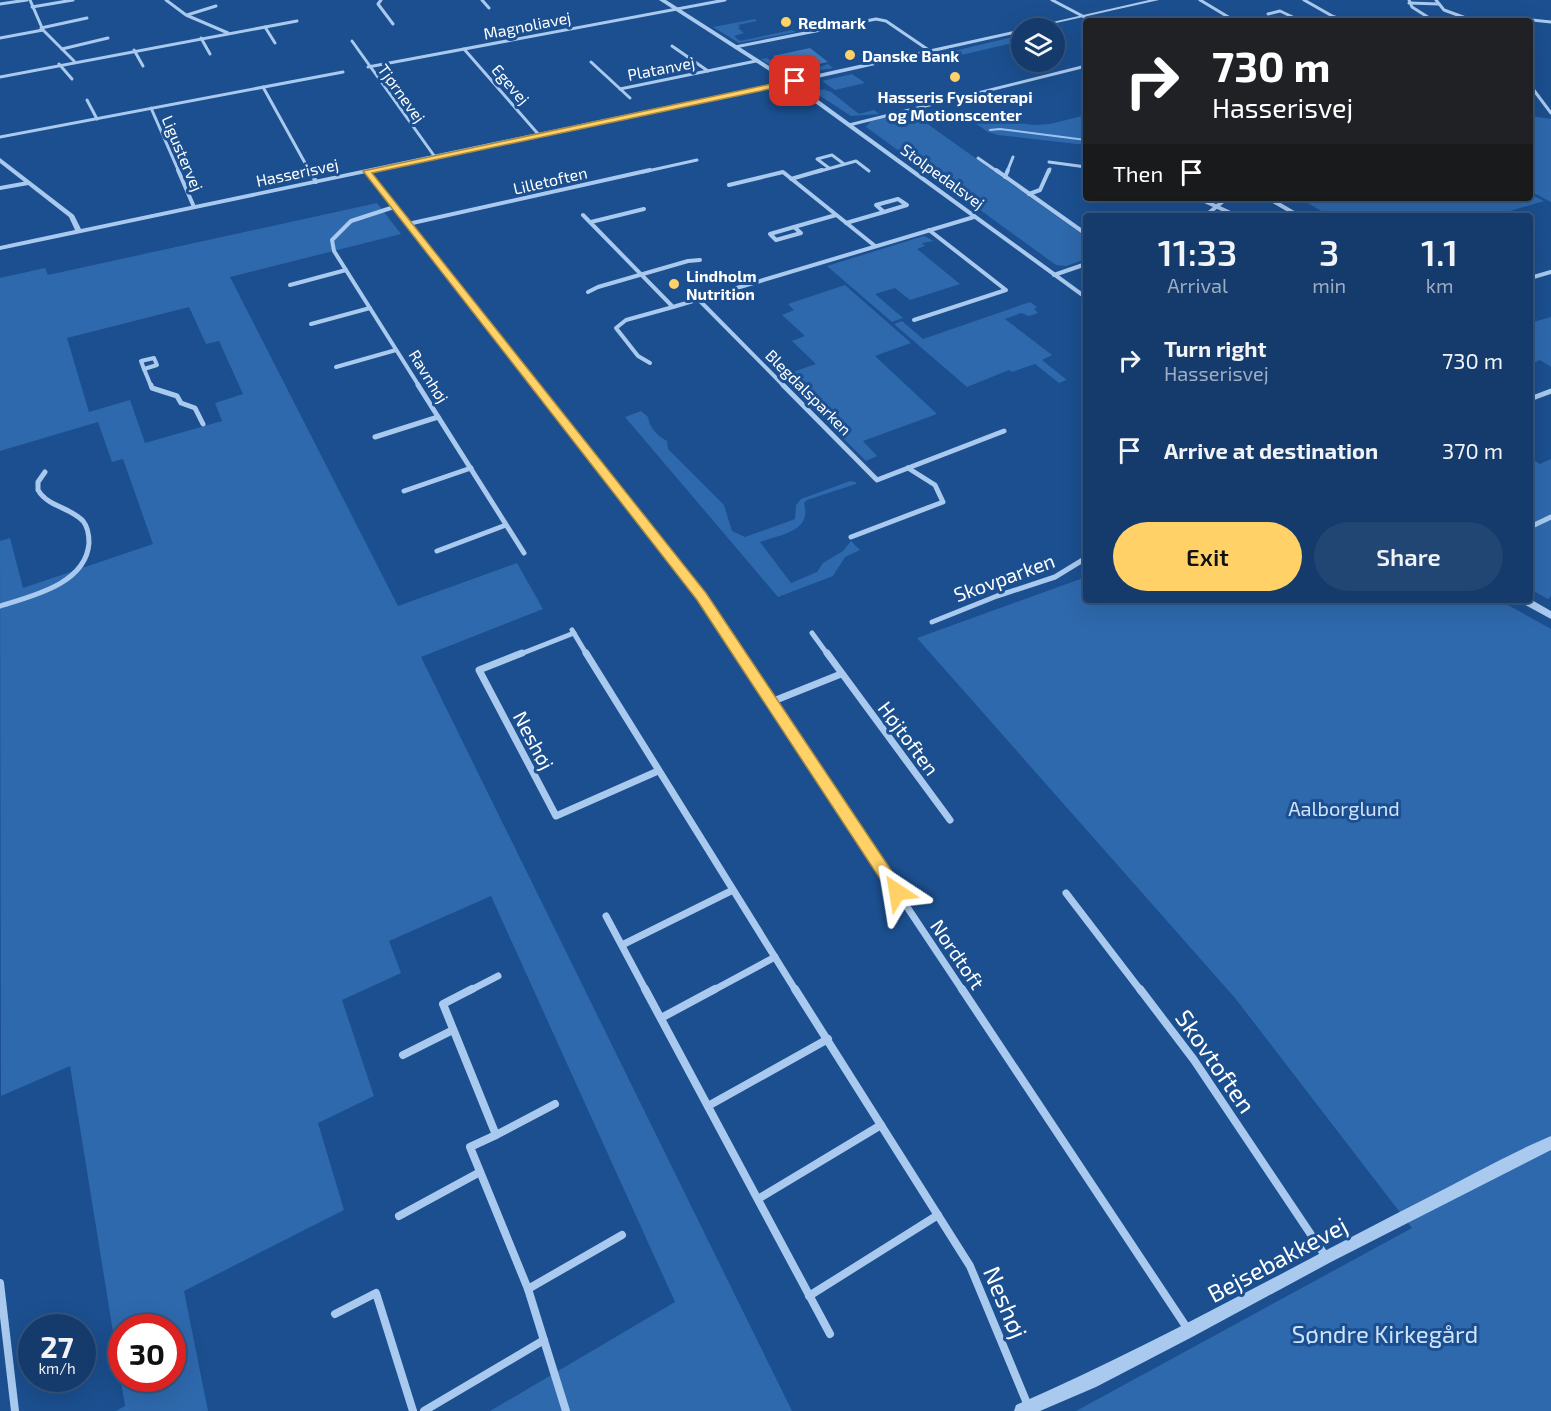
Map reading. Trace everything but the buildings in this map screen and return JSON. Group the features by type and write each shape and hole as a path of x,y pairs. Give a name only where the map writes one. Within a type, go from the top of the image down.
{"street":[{"path":"0,4 29,0 42,29 74,61"},
{"path":"32,7 73,0"},
{"path":"166,0 186,15 228,33"},
{"path":"381,0 378,4 393,24"},
{"path":"482,0 489,8"},
{"name":"Stolpedalsvej","path":"662,0 790,82 1083,296"},
{"name":"Magnoliavej","path":"368,67 725,0"},
{"path":"1052,0 1087,18"},
{"path":"1065,20 1156,0"},
{"path":"1200,0 1229,18"},
{"path":"1304,0 1336,17"},
{"path":"1408,2 1438,2 1452,14 1465,18"},
{"path":"1408,2 1430,18"},
{"path":"186,15 216,6"},
{"path":"1268,14 1280,11 1295,18"},
{"path":"1332,18 1336,17"},
{"path":"0,38 87,18"},
{"path":"735,47 876,19 886,21 930,51"},
{"path":"1533,20 1551,22"},
{"path":"0,77 74,61 297,21"},
{"path":"266,27 275,43"},
{"name":"Hasserisvej","path":"0,248 790,82 1011,33"},
{"path":"62,50 108,38"},
{"path":"201,38 210,54"},
{"name":"Tjørnevej","path":"352,41 368,67 435,157"},
{"name":"Platanvej","path":"672,46 708,71"},
{"name":"Egevej","path":"464,49 539,135"},
{"path":"134,50 143,66"},
{"name":"Platanvej","path":"620,89 756,61"},
{"name":"Platanvej","path":"591,62 630,98"},
{"path":"60,64 72,79"},
{"path":"849,125 1083,67"},
{"path":"0,137 344,72"},
{"path":"263,87 316,182"},
{"path":"1533,90 1551,113"},
{"path":"87,100 97,118"},
{"name":"Ligustervej","path":"151,108 194,207"},
{"path":"829,168 817,159 832,155 844,164"},
{"path":"1005,177 1013,157"},
{"path":"978,158 1083,232"},
{"path":"0,160 72,216 79,231"},
{"name":"Lilletoften","path":"408,224 697,160"},
{"path":"791,179 856,161 869,171"},
{"path":"1049,162 1083,166"},
{"path":"1029,194 1040,190 1050,168"},
{"name":"Nordtoft","path":"367,171 701,597 1189,1331"},
{"path":"729,185 783,172 875,246"},
{"path":"0,188 28,183"},
{"path":"846,223 884,212 896,208 907,205 898,199 876,205 884,212"},
{"path":"1204,201 1230,213"},
{"path":"1209,213 1224,201"},
{"path":"1273,201 1294,213"},
{"name":"Ravnhøj","path":"394,207 358,218 344,226 335,234 332,246 524,553"},
{"path":"591,222 644,209"},
{"path":"583,215 673,307"},
{"path":"794,227 801,233 777,240 770,234 778,232 794,227 836,215"},
{"path":"650,363 638,356 616,328 619,323 974,216"},
{"path":"914,320 1006,290 929,230"},
{"path":"588,292 642,274 688,261 700,260"},
{"path":"1054,275 1083,265"},
{"path":"290,285 346,270"},
{"path":"1533,277 1551,272"},
{"name":"Blegdalsparken","path":"698,299 877,480 1004,431"},
{"path":"311,324 369,308"},
{"name":"Ravnhøj","path":"336,367 396,350"},
{"path":"144,369 152,388 177,396 181,403 195,408 203,424"},
{"path":"1533,398 1551,391"},
{"name":"Ravnhøj","path":"375,437 438,417"},
{"path":"404,491 471,468"},
{"path":"851,537 943,502 942,494 935,484 908,468"},
{"path":"0,606 36,594 59,583 83,564 90,550 87,527 80,518 47,502 41,494 38,486 40,477 45,472"},
{"path":"1533,526 1551,517"},
{"path":"437,551 506,525"},
{"name":"Skovparken","path":"932,622 1062,574 1083,561"},
{"path":"1529,603 1551,615"},
{"name":"Neshøj","path":"658,771 556,816 479,670 573,631 658,771 938,1215 982,1291 1025,1410"},
{"name":"Højtoften","path":"812,633 950,820"},
{"path":"771,702 841,674"},
{"path":"622,945 733,890"},
{"name":"Skovtoften","path":"1066,893 1194,1060 1326,1257"},
{"path":"606,916 830,1334"},
{"path":"661,1018 775,957"},
{"path":"496,1134 443,1004 498,976"},
{"path":"403,1055 453,1030"},
{"path":"708,1106 828,1039"},
{"path":"555,1104 470,1147 528,1289 566,1411"},
{"path":"758,1199 881,1125"},
{"name":"Bejsebakkevej","path":"1025,1410 1090,1382 1326,1257 1551,1143"},
{"path":"399,1216 480,1172"},
{"path":"809,1296 938,1215"},
{"path":"528,1289 622,1235"},
{"path":"0,1283 4,1351 15,1411"},
{"path":"335,1314 376,1293 413,1411"},
{"path":"424,1411 544,1340"}],"green space":[{"path":"755,19 757,21 738,25 744,33 734,36 740,41 792,30 796,32 739,43 713,27"},
{"path":"1011,37 1011,43 923,64 916,60"},
{"path":"767,58 786,71 808,66 813,69 828,64 833,68 787,76 761,59"},
{"path":"852,74 865,83 835,90 822,81"},
{"path":"813,86 818,90 828,89 824,90 831,92 859,114 874,110 879,114 851,116 808,88"},
{"path":"895,115 899,118 915,115 1083,235 1083,260 1066,266 1056,265 866,127 871,121"},
{"path":"965,116 1034,125 1050,124 1083,116 1083,145 998,135 988,132"},
{"path":"1533,116 1551,119 1551,202 1533,193"},
{"path":"1533,196 1544,201 1503,213 1325,213 1304,201 1533,201"},
{"path":"377,203 401,234 230,277 398,606 517,563 543,609 421,657 792,1411 490,1411 675,1302 491,896 389,941 401,973 342,1000 374,1096 318,1123 344,1210 184,1291 208,1411 116,1411 125,1406 123,1392 186,1392 186,1314 110,1314 70,1066 1,1096 0,541 10,538 23,588 153,544 123,459 112,462 98,422 0,451 0,278 45,268 48,275","holes":["189,307 206,344 219,341 243,394 215,403 222,421 145,443 130,400 89,412 67,338"]},
{"path":"924,236 934,241 922,243 925,246 917,249 960,284 910,300 895,288 875,294 903,318 892,322 827,266"},
{"path":"845,285 911,343 875,356 937,414 863,441 877,456 866,461 777,372 780,371 784,375 816,364 792,341 805,336 782,315 794,310 788,304"},
{"path":"1030,302 1037,307 1034,309 1038,313 1029,316 1021,313 1005,319 1052,355 1042,360 1067,380 1059,383 1035,364 1012,372 1009,370 967,387 894,324 902,321 923,339"},
{"path":"1551,317 1551,367 1540,360 1533,363 1533,322"},
{"path":"641,411 648,417 654,431 667,441 668,449 724,505 732,531 745,537 795,519 796,505 801,499 850,481 856,482 856,484 807,500 804,503 803,520 799,526 785,534 760,542 791,583 817,572 823,563 843,551 851,541 860,550 845,557 833,576 778,597 625,417"},
{"path":"1551,459 1551,596 1548,599 1533,591 1533,460 1540,464"},
{"name":"Aalborglund","path":"1083,578 1083,603 1504,603 1551,629 1551,1411 1076,1411 1412,1228 1235,998 917,638"}],"waterway":[{"path":"990,130 1000,129 1083,140"}],"place":[{"name":"Redmark","path":"786,22"},
{"name":"Danske Bank","path":"850,55"},
{"name":"Hasseris Fysioterapi og Motionscenter","path":"955,77"},
{"name":"Lindholm Nutrition","path":"674,284"}],"route":[{"path":"795,81 367,171 701,597 897,892"}],"park label":[{"name":"Søndre Kirkegård","path":"1385,1333"}]}
